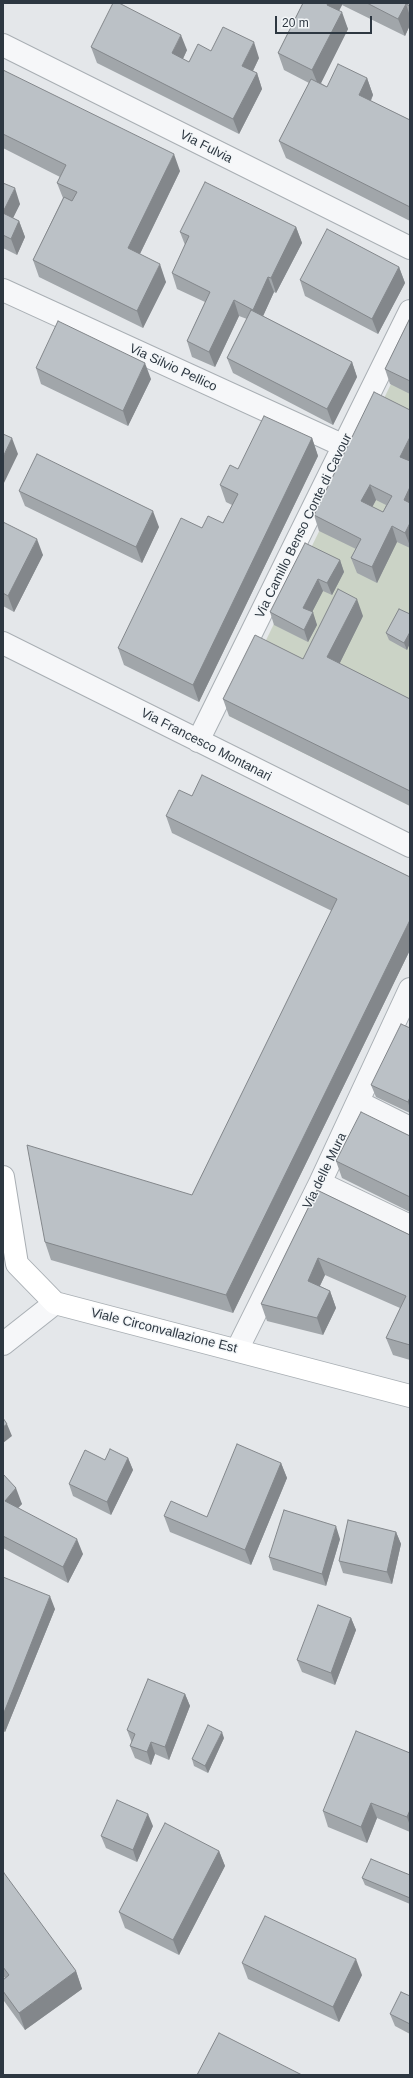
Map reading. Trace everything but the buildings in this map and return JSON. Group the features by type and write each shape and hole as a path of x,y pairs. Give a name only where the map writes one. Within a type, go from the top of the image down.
{"main road":[{"path":"3,1177 17,1264 54,1303"},
{"name":"Viale Circonvallazione Est","path":"54,1303 410,1396"}],"street":[{"name":"Via Fulvia","path":"3,45 410,248"},
{"name":"Via Silvio Pellico","path":"3,290 344,446"},
{"name":"Via Camillo Benso Conte di Cavour","path":"198,741 410,311"},
{"name":"Via Francesco Montanari","path":"3,643 410,846"},
{"name":"Via delle Mura","path":"237,1350 320,1183 410,989"},
{"path":"358,1102 410,1128"},
{"path":"320,1183 410,1226"},
{"path":"3,1344 54,1303"}],"shaded area":[{"path":"410,345 410,806 229,716"}]}
